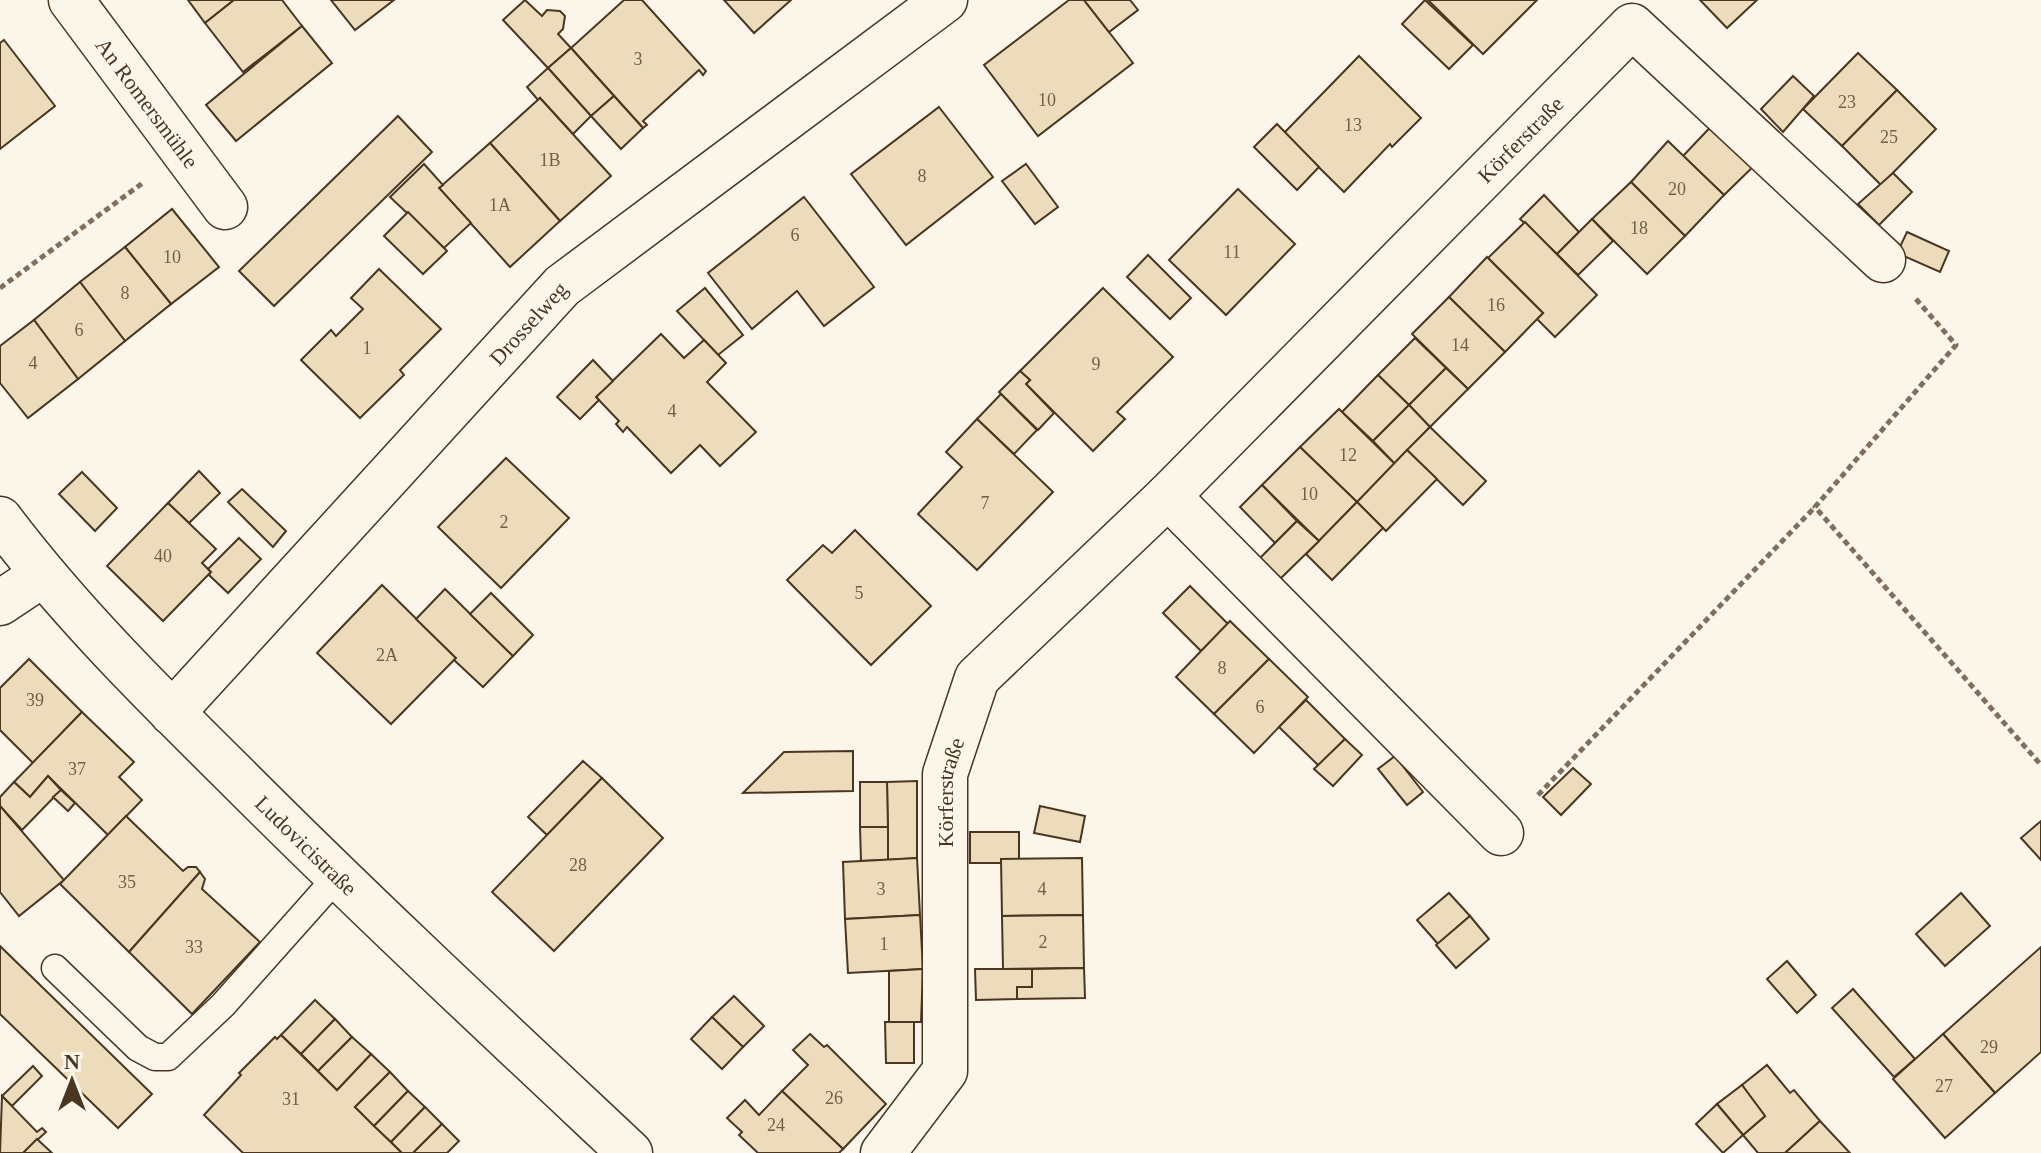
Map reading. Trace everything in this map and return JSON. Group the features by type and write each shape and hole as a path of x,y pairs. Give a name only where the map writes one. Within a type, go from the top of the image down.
{"street":[{"name":"An Romersmühle","path":"71,0 225,207"},
{"name":"Drosselweg","path":"172,713 562,286 945,0"},
{"name":"Körferstraße","path":"883,1153 945,1071 945,774 977,678 1168,496 1632,26 1883,260"},
{"path":"1168,496 1501,833"},
{"name":"Ludovicistraße","path":"0,519 42,575 172,713 337,877 630,1153"},
{"path":"0,603 42,575"}],"lane":[{"path":"55,968 138,1048 155,1057 168,1057 223,1005 337,877"}],"path":[{"path":"0,288 185,153"},
{"path":"1501,833 1815,507 1956,345 1883,260"},
{"path":"1815,507 2041,765"}],"building":[{"path":"188,0 234,0 205,23"},
{"path":"234,0 282,0 302,26 243,72 205,23"},
{"path":"331,0 394,0 355,30"},
{"path":"525,0 542,16 547,10 560,11 565,16 563,29 558,34 571,48 548,68 503,20"},
{"path":"624,0 642,0 706,71 703,75 699,70 643,121 647,125 643,128 571,48"},
{"path":"724,0 791,0 754,33"},
{"path":"1069,0 1084,0 1133,63 1038,136 984,65"},
{"path":"1084,0 1130,0 1138,10 1109,32"},
{"path":"1425,0 1473,45 1449,69 1402,24"},
{"path":"1428,0 1537,0 1483,54"},
{"path":"1700,0 1757,0 1727,28"},
{"path":"302,26 332,63 236,141 206,105"},
{"path":"4,40 55,106 0,149 0,43"},
{"path":"571,48 614,96 591,116 548,68"},
{"path":"1858,53 1897,90 1842,146 1803,109"},
{"path":"1359,56 1421,118 1392,147 1390,144 1344,192 1284,133"},
{"path":"548,68 591,116 573,134 527,87"},
{"path":"1793,76 1814,96 1783,132 1761,109"},
{"path":"1897,90 1936,129 1881,185 1842,146"},
{"path":"614,96 643,128 621,149 591,116"},
{"path":"540,98 611,176 560,221 490,143"},
{"path":"939,107 993,177 906,245 851,174"},
{"path":"398,116 432,152 274,306 239,271"},
{"path":"1720,117 1761,159 1724,195 1683,156"},
{"path":"1277,124 1319,167 1297,190 1254,147"},
{"path":"1668,141 1724,195 1685,236 1631,182"},
{"path":"490,143 560,221 510,267 439,188"},
{"path":"424,164 443,185 439,188 471,223 444,248 390,197"},
{"path":"1026,164 1058,207 1035,224 1002,181"},
{"path":"1893,173 1912,192 1879,225 1858,204"},
{"path":"1631,182 1685,236 1647,274 1592,219"},
{"path":"1238,189 1295,244 1226,315 1169,260"},
{"path":"1544,195 1579,232 1557,254 1520,219"},
{"path":"804,197 874,287 824,326 797,291 752,329 708,273"},
{"path":"172,209 219,267 171,304 125,247"},
{"path":"408,212 447,251 423,274 384,236"},
{"path":"1592,219 1613,241 1578,275 1557,254"},
{"path":"1525,222 1597,295 1555,337 1537,319 1543,313 1488,258"},
{"path":"1907,232 1949,251 1940,272 1897,253"},
{"path":"125,247 171,304 125,341 80,282"},
{"path":"1148,255 1191,298 1170,319 1127,277"},
{"path":"1487,257 1543,313 1505,352 1449,297"},
{"path":"379,269 441,329 400,370 404,375 360,418 301,360 331,330 336,336 363,309 351,298"},
{"path":"80,282 125,341 78,379 34,320"},
{"path":"705,288 743,335 718,355 677,311"},
{"path":"1103,288 1173,357 1117,412 1125,419 1093,451 1026,384 1030,380 1020,371"},
{"path":"1449,297 1505,352 1468,389 1412,334"},
{"path":"34,320 78,379 28,418 0,383 0,346"},
{"path":"661,334 684,358 704,340 726,363 707,382 756,432 720,466 700,445 671,473 627,427 623,432 616,424 619,421 596,397"},
{"path":"1415,338 1446,368 1409,405 1378,375"},
{"path":"593,360 613,381 580,419 557,397"},
{"path":"1446,368 1468,389 1430,427 1409,405"},
{"path":"1020,371 1030,380 1026,384 1054,413 1038,430 999,392"},
{"path":"1378,375 1409,405 1373,441 1342,412"},
{"path":"1001,394 1037,430 1014,454 977,419"},
{"path":"1409,405 1430,427 1395,464 1373,441"},
{"path":"1339,409 1395,464 1357,502 1300,447"},
{"path":"977,419 1053,492 977,570 918,514 962,467 946,452"},
{"path":"1430,427 1486,481 1463,505 1407,450"},
{"path":"1300,447 1357,502 1319,541 1262,485"},
{"path":"1407,450 1437,479 1386,531 1357,502"},
{"path":"506,458 569,518 501,588 438,527"},
{"path":"199,471 220,493 189,523 168,503"},
{"path":"82,472 117,508 95,531 59,494"},
{"path":"1262,485 1297,521 1275,543 1240,507"},
{"path":"242,489 286,531 273,547 228,502"},
{"path":"1357,502 1383,528 1332,580 1306,554"},
{"path":"168,503 216,549 202,563 211,572 163,621 107,566"},
{"path":"1297,521 1319,541 1280,579 1259,559"},
{"path":"855,530 931,606 871,665 787,580 823,545 832,553"},
{"path":"239,538 261,559 228,593 209,575 211,572 208,569"},
{"path":"382,585 456,658 391,724 317,653"},
{"path":"1190,586 1228,624 1201,651 1163,613"},
{"path":"445,589 513,656 483,687 416,619"},
{"path":"491,593 533,635 513,656 470,614"},
{"path":"1230,621 1269,659 1214,714 1176,677"},
{"path":"29,659 82,712 33,763 0,730 0,688"},
{"path":"1269,659 1308,697 1254,753 1214,714"},
{"path":"1306,700 1345,739 1319,766 1279,727"},
{"path":"82,712 134,762 119,777 142,800 108,835 48,776 30,797 14,782"},
{"path":"1345,739 1362,755 1333,786 1314,769"},
{"path":"853,751 853,791 743,793 784,752"},
{"path":"1395,756 1423,792 1407,805 1378,769"},
{"path":"583,761 602,778 547,835 528,817"},
{"path":"1573,768 1591,784 1561,815 1543,797"},
{"path":"48,776 61,790 22,830 0,806 0,797 14,782 30,797"},
{"path":"602,778 663,838 554,951 492,892"},
{"path":"917,781 917,858 888,860 887,782"},
{"path":"860,782 887,782 888,827 860,827"},
{"path":"61,790 75,803 68,811 53,797"},
{"path":"0,806 64,880 19,916 0,892"},
{"path":"1040,806 1085,816 1080,842 1034,833"},
{"path":"126,816 183,871 196,867 200,872 129,952 60,884"},
{"path":"2041,821 2041,860 2021,838"},
{"path":"860,827 888,827 888,860 861,861"},
{"path":"970,832 1019,832 1019,859 1001,859 1001,863 970,863"},
{"path":"917,858 920,915 845,919 843,862"},
{"path":"1082,858 1083,915 1002,916 1001,859"},
{"path":"200,872 205,879 202,889 260,942 192,1014 129,952"},
{"path":"1449,893 1470,916 1438,944 1417,920"},
{"path":"1961,893 1990,926 1945,966 1916,934"},
{"path":"920,915 923,969 848,973 845,919"},
{"path":"1083,915 1084,968 1003,969 1002,916"},
{"path":"1470,916 1489,939 1456,968 1436,945"},
{"path":"0,946 152,1094 118,1128 0,1014"},
{"path":"2041,947 2041,1052 1995,1093 1943,1034"},
{"path":"1787,961 1816,995 1797,1013 1767,979"},
{"path":"1084,968 1085,998 1017,999 1017,987 1032,987 1032,969"},
{"path":"923,969 921,1022 889,1022 889,971"},
{"path":"975,969 1032,969 1032,987 1017,987 1017,999 976,1000"},
{"path":"1853,989 1915,1059 1894,1077 1832,1008"},
{"path":"734,996 764,1026 743,1047 712,1017"},
{"path":"315,1000 335,1019 301,1054 281,1035"},
{"path":"712,1017 743,1047 722,1069 691,1039"},
{"path":"335,1019 352,1037 318,1071 301,1054"},
{"path":"885,1022 914,1022 914,1063 886,1063"},
{"path":"810,1034 824,1047 827,1045 886,1104 843,1149 782,1091 808,1065 793,1050"},
{"path":"1943,1034 1995,1093 1945,1138 1893,1079"},
{"path":"281,1035 337,1090 371,1054 390,1072 355,1107 402,1153 243,1153 204,1115 241,1075 239,1073 275,1037 277,1039"},
{"path":"352,1037 371,1054 337,1090 318,1071"},
{"path":"1767,1065 1790,1093 1794,1090 1820,1121 1785,1153 1758,1153 1743,1135 1765,1116 1742,1085"},
{"path":"33,1066 42,1076 12,1106 2,1096"},
{"path":"390,1072 408,1091 374,1126 355,1107"},
{"path":"1742,1085 1765,1116 1743,1135 1717,1104"},
{"path":"408,1091 425,1107 391,1142 374,1126"},
{"path":"782,1091 843,1149 839,1153 758,1153 739,1135 742,1132 727,1118 745,1100 759,1115"},
{"path":"2,1096 37,1132 42,1128 46,1132 23,1153 0,1153"},
{"path":"1717,1104 1743,1135 1723,1153 1696,1124"},
{"path":"425,1107 442,1124 413,1153 402,1153 391,1142"},
{"path":"1820,1121 1850,1153 1785,1153"},
{"path":"442,1124 459,1141 447,1153 413,1153"},
{"path":"37,1139 52,1153 23,1153"}]}
